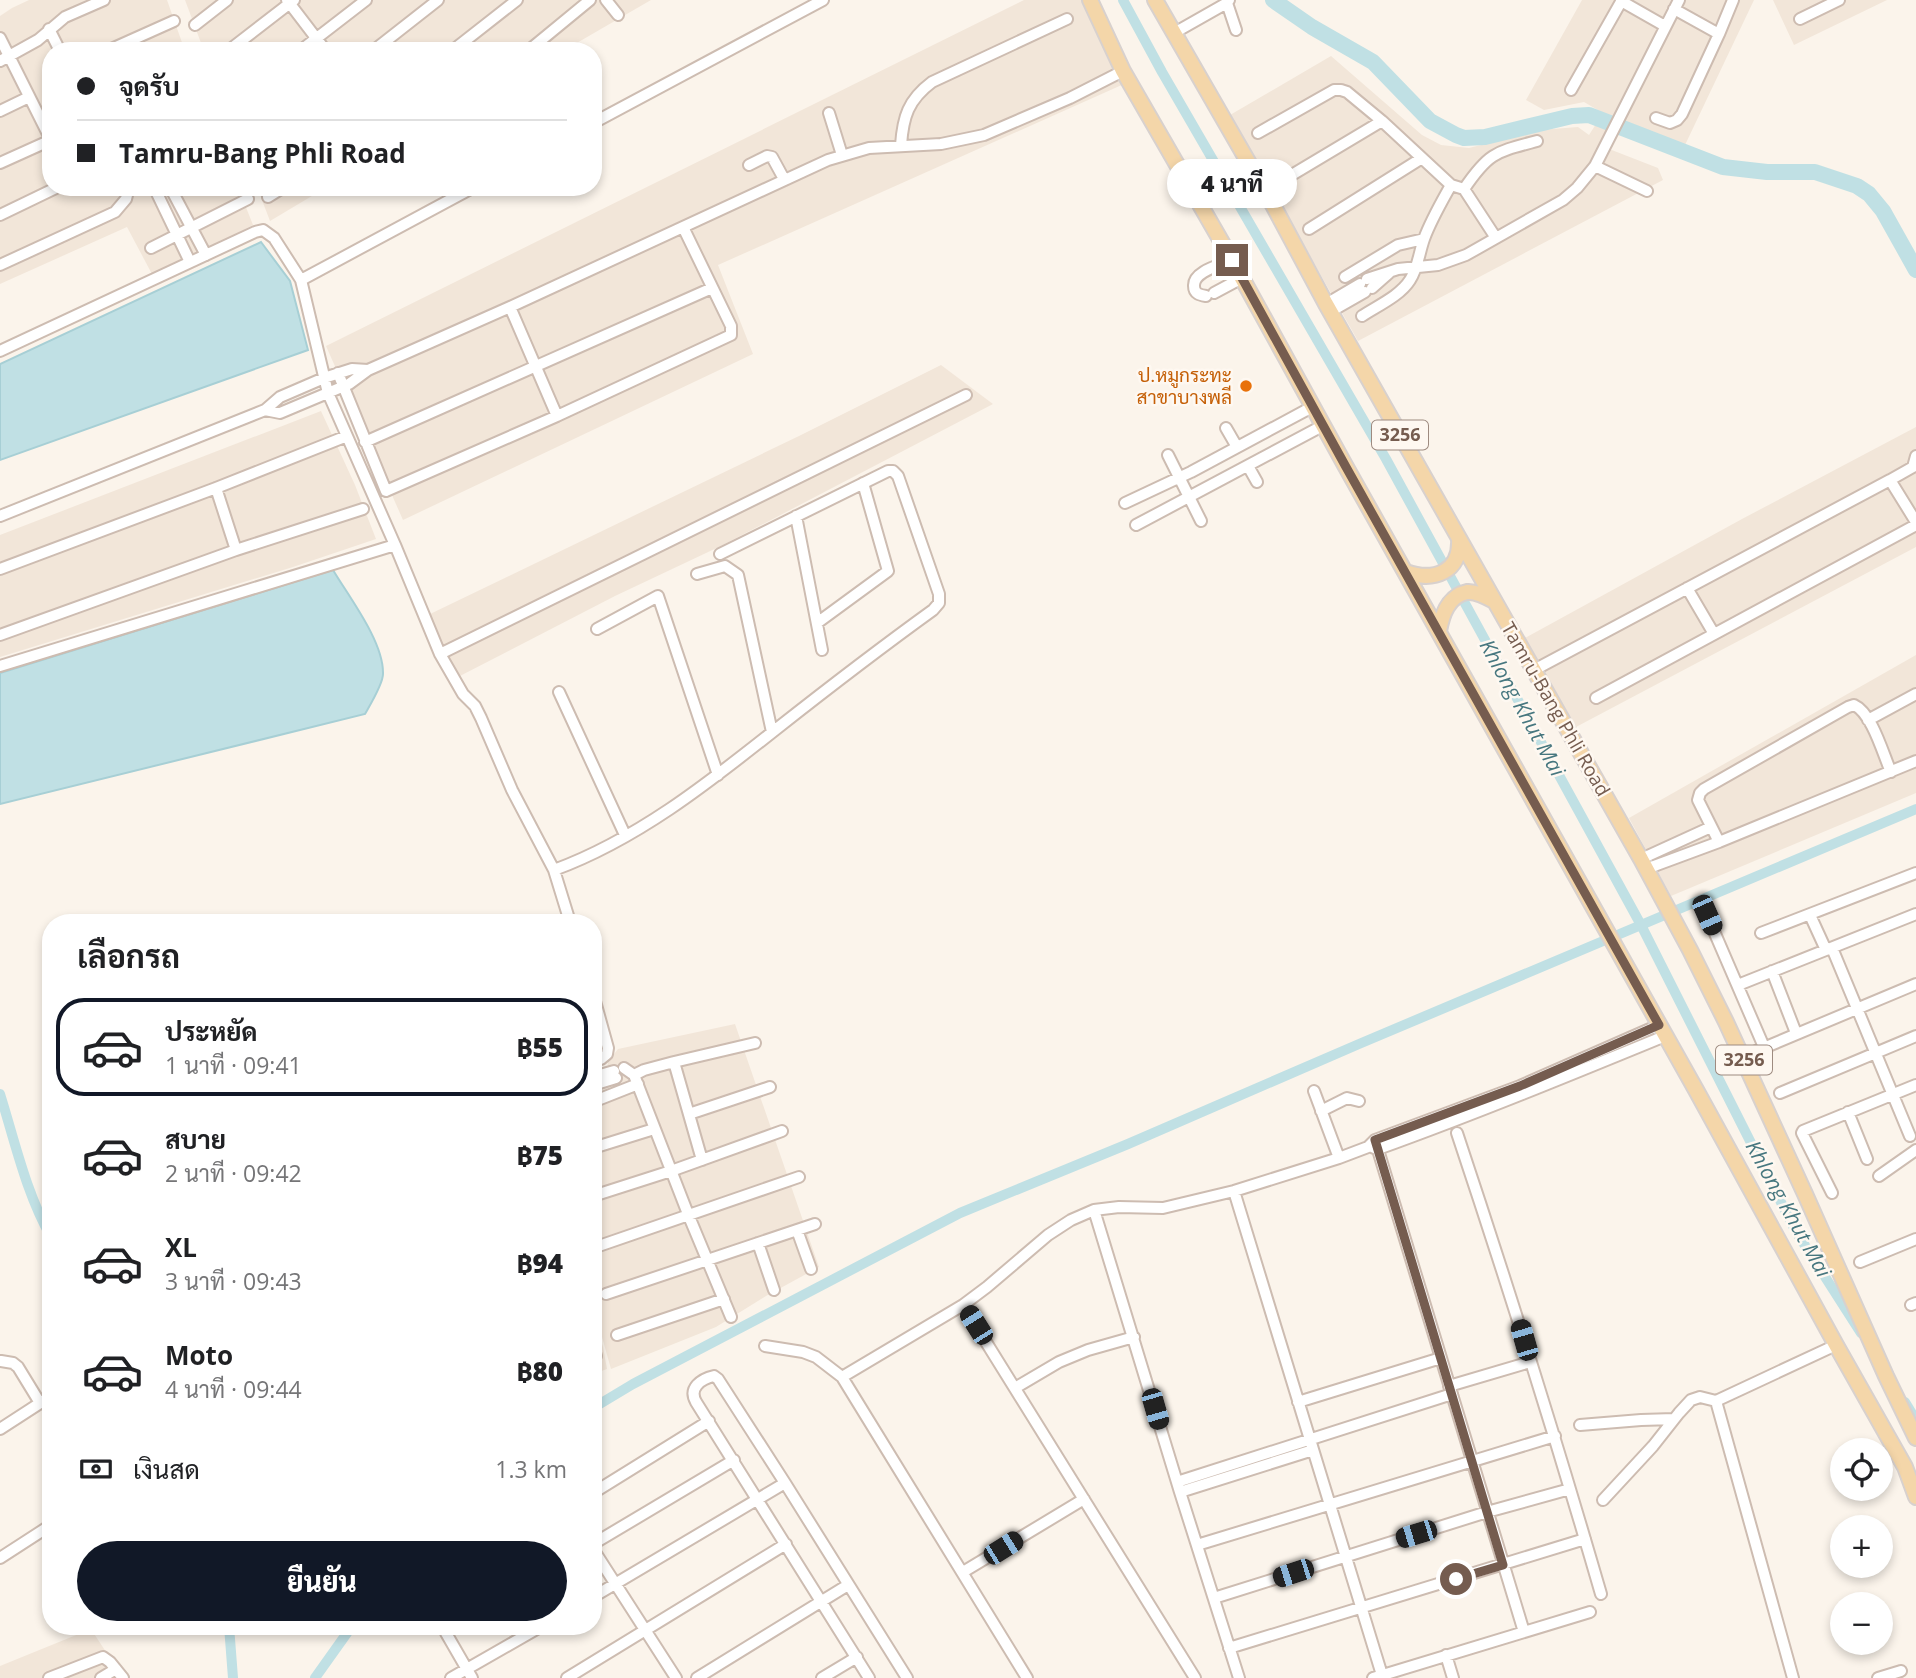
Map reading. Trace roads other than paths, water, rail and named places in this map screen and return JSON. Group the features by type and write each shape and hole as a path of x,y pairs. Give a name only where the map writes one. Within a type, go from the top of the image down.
{"main road":[{"name":"3256","path":"1090,0 1123,71 1314,406 1916,1484"},
{"name":"Tamru-Bang Phli Road","path":"1155,0 1679,929 1742,1057 1916,1438"},
{"path":"1406,572 1430,577 1446,570 1456,561 1460,551 1459,538"},
{"path":"1439,631 1447,605 1454,599 1468,592 1494,601"},
{"name":"3256","path":"1905,1467 1916,1497"}],"street":[{"path":"4,59 38,40 65,16 104,0"},
{"path":"195,25 227,0"},
{"path":"312,42 366,0"},
{"path":"384,42 438,0"},
{"path":"463,42 517,0"},
{"path":"539,42 590,0"},
{"path":"606,0 618,15"},
{"path":"602,118 823,0"},
{"path":"1656,118 1670,123 1682,114 1733,0"},
{"path":"1800,19 1839,0"},
{"path":"239,42 290,1 320,42"},
{"path":"1174,33 1228,1 1236,30"},
{"path":"1571,90 1622,1 1665,26"},
{"path":"1328,308 1366,286 1379,283 1389,272 1438,265 1466,255 1563,200 1577,188 1595,166 1676,5 1720,34"},
{"path":"901,145 903,123 911,102 932,82 1067,19"},
{"path":"127,42 174,21"},
{"path":"49,29 56,42"},
{"path":"0,38 4,59 42,122"},
{"path":"265,410 280,413 344,387 368,370 784,179 842,155 869,148 941,144 984,135 1070,98 1123,71"},
{"path":"1258,133 1334,90 1347,92 1451,185 1464,189 1496,239"},
{"path":"0,111 29,97"},
{"path":"829,113 842,155"},
{"path":"1285,179 1381,121"},
{"path":"1464,189 1491,156 1537,141"},
{"path":"0,163 42,144"},
{"path":"749,165 767,156 772,157 784,179"},
{"path":"1309,229 1422,158"},
{"path":"1595,166 1647,191"},
{"path":"1362,316 1399,292 1409,281 1417,266 1434,213 1451,185"},
{"path":"0,215 42,195"},
{"path":"0,265 115,212 127,196"},
{"path":"160,196 190,262"},
{"path":"175,196 205,255"},
{"path":"301,280 457,196"},
{"path":"151,248 248,200"},
{"path":"338,373 386,491 557,416 731,335 731,326 683,227"},
{"path":"0,351 205,255 263,230 268,232 301,280 328,393 440,654 453,679 475,706 481,718 512,790 554,870 568,914"},
{"path":"1345,277 1398,245 1424,239"},
{"path":"1232,260 1196,278 1195,292 1202,296 1210,294 1242,278"},
{"path":"365,442 712,288"},
{"path":"510,307 557,416"},
{"path":"0,516 265,410 280,397 324,378 352,369 368,370"},
{"path":"440,654 966,395"},
{"path":"1125,503 1180,478 1314,406"},
{"path":"1136,525 1324,425"},
{"path":"1226,428 1237,447"},
{"path":"0,569 347,436"},
{"path":"1168,455 1201,522"},
{"path":"1534,670 1890,480 1915,463"},
{"path":"1248,466 1257,482"},
{"path":"554,870 600,850 661,815 718,775 939,603 939,594 896,473 893,471 888,471 720,554"},
{"path":"1596,698 1916,523 1890,480"},
{"path":"817,623 888,571 863,483"},
{"path":"216,488 236,550"},
{"path":"0,635 236,550 363,509"},
{"path":"796,516 822,650"},
{"path":"0,666 395,545"},
{"path":"697,573 725,566 738,575 772,732"},
{"path":"1688,588 1714,634"},
{"path":"597,629 658,596 718,775"},
{"path":"559,692 625,835"},
{"path":"1868,720 1916,694"},
{"path":"1719,842 1698,800 1700,793 1848,707 1854,705 1860,708 1868,720 1891,772"},
{"path":"1644,864 1719,842 1916,761"},
{"path":"1644,864 1711,827"},
{"path":"1761,933 1916,873"},
{"path":"1738,985 1916,914"},
{"path":"1707,915 1764,1047"},
{"path":"1810,915 1856,1008 1910,1136"},
{"path":"1772,971 1797,1033"},
{"path":"1742,1057 1916,984"},
{"path":"602,1026 608,1048 607,1054 602,1058"},
{"path":"842,1377 963,1304 987,1287 1048,1234 1094,1210 1119,1207 1163,1208 1234,1191 1454,1122 1662,1031"},
{"path":"1780,1093 1916,1036"},
{"path":"602,1077 626,1075 755,1043"},
{"path":"674,1062 702,1160"},
{"path":"602,1095 626,1075"},
{"path":"626,1075 654,1129 731,1317"},
{"path":"1832,1193 1802,1133 1805,1129 1916,1085"},
{"path":"690,1114 770,1087"},
{"path":"1314,1091 1339,1158"},
{"path":"1321,1111 1348,1098 1359,1101"},
{"path":"1848,1112 1867,1159"},
{"path":"602,1145 654,1129"},
{"path":"602,1193 782,1131"},
{"path":"1457,1133 1511,1295 1601,1594"},
{"path":"1374,1145 1524,1632"},
{"path":"1879,1175 1916,1150"},
{"path":"602,1245 800,1177"},
{"path":"1234,1191 1362,1609 1377,1677 1590,1612"},
{"path":"1094,1210 1239,1678"},
{"path":"606,1294 816,1224"},
{"path":"797,1230 811,1269"},
{"path":"1860,1262 1916,1239"},
{"path":"758,1243 774,1290"},
{"path":"617,1335 724,1299"},
{"path":"963,1304 1195,1678"},
{"path":"1015,1388 1059,1362 1088,1350 1134,1337"},
{"path":"1604,1500 1691,1400 1700,1397 1716,1401 1836,1345"},
{"path":"765,1346 803,1352 816,1357 842,1377 1027,1678"},
{"path":"1298,1402 1441,1358"},
{"path":"0,1429 40,1403 18,1367 13,1363 1,1361"},
{"path":"1178,1487 1311,1445 1450,1390 1530,1362"},
{"path":"869,1678 692,1396 698,1383 714,1376 718,1379 907,1678"},
{"path":"1716,1401 1793,1678"},
{"path":"1580,1425 1674,1419"},
{"path":"602,1487 709,1421"},
{"path":"1197,1545 1555,1436"},
{"path":"602,1539 734,1460"},
{"path":"602,1592 785,1483"},
{"path":"1214,1598 1345,1555 1570,1489"},
{"path":"963,1572 1084,1499"},
{"path":"0,1558 42,1531"},
{"path":"1230,1648 1585,1539"},
{"path":"567,1678 786,1544"},
{"path":"602,1563 676,1678"},
{"path":"696,1678 848,1585"},
{"path":"447,1635 469,1674"},
{"path":"451,1678 469,1674 528,1635"},
{"path":"1446,1656 1453,1678"},
{"path":"49,1678 103,1657 120,1673 101,1678"},
{"path":"822,1678 857,1657"},
{"path":"1878,1678 1901,1671"}],"water":[{"path":"261,242 290,281 308,350 0,460 0,364"},
{"path":"333,570 372,634 382,661 381,683 365,714 0,804 0,673"}],"waterway":[{"name":"Khlong Khut Mai","path":"1123,0 1386,459 1641,925 1795,1230 1861,1333"},
{"path":"1273,0 1312,27 1373,62 1430,121 1464,138 1485,137 1572,116 1589,115 1723,167 1767,172 1815,172 1857,186 1869,194 1883,211 1916,270"},
{"path":"602,1403 960,1213 1916,809"},
{"path":"0,1094 16,1149 42,1220"},
{"name":"Khlong Khut Mai","path":"1905,1402 1916,1420"},
{"path":"230,1635 233,1678"},
{"path":"315,1678 346,1635"}],"place":[{"name":"ป.หมูกระทะ สาขาบางพลี","path":"1246,386"}]}
